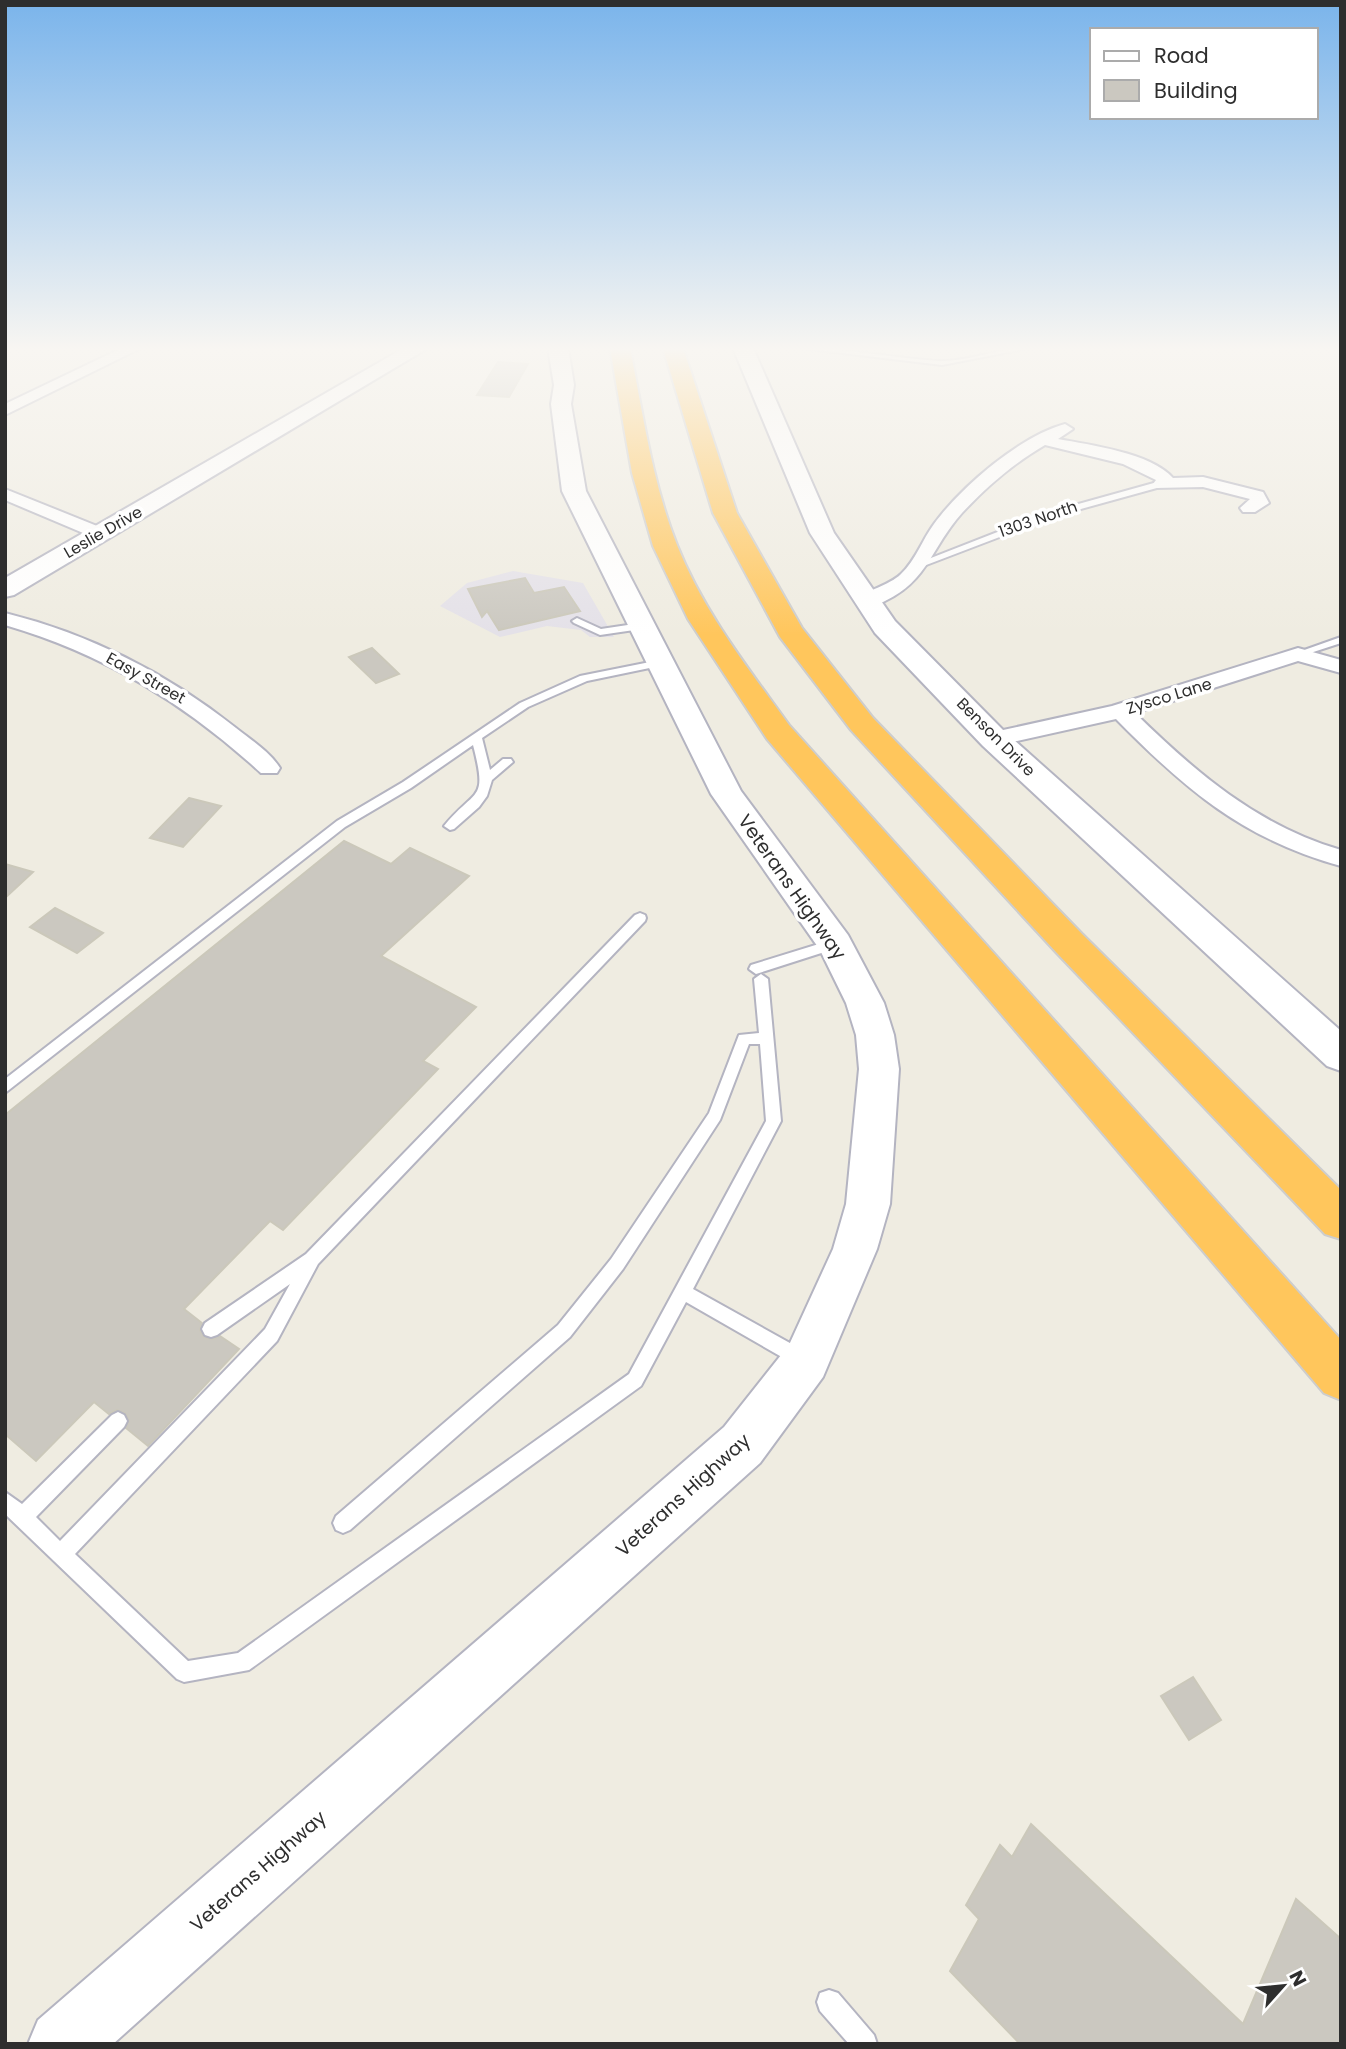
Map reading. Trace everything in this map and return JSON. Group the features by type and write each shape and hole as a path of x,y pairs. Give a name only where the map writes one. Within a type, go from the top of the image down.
{"highway":[{"path":"639,444 651,502 665,547 705,624 778,732 1341,1376"},
{"path":"703,444 725,513 790,631 862,724 1069,943 1341,1220"}],"street":[{"name":"Leslie Drive","path":"5,589 256,444"},
{"name":"Veterans Highway","path":"62,2044 742,1445 806,1361 855,1249 869,1204 879,1069 875,1035 865,1003 835,944 727,794 574,491 567,444"},
{"name":"Benson Drive","path":"784,444 822,533 884,627 994,739 1341,1055"},
{"path":"866,602 891,591 918,565 934,535 972,492 1037,444"},
{"path":"1057,444 1118,458 1154,470 1164,475 1166,480 1161,484"},
{"path":"1161,484 1203,482 1257,496 1261,503 1249,508"},
{"path":"5,494 101,534"},
{"name":"Easy Street","path":"5,619 67,636 161,683 228,729 269,768"},
{"path":"1298,654 1341,667"},
{"name":"Zysco Lane","path":"994,739 1060,727 1120,711 1298,654"},
{"path":"1120,711 1183,774 1225,803 1290,843 1341,858"}],"lane":[{"name":"1303 North","path":"918,565 1049,515 1161,484"},
{"path":"577,621 600,632 651,645"},
{"path":"1298,654 1341,640"},
{"path":"5,1087 341,824 407,785 524,705 651,645"},
{"path":"450,826 483,798 487,778 477,737"},
{"path":"487,778 507,762"},
{"path":"211,1329 312,1259 640,918"},
{"path":"5,1501 184,1672 242,1663 635,1380 774,1121 758,974 835,944"},
{"path":"344,1523 564,1331 617,1264 715,1116 744,1039 766,1038"},
{"path":"61,1554 271,1335 312,1259"},
{"path":"682,1292 806,1361"},
{"path":"22,1518 117,1421"},
{"path":"829,2002 865,2044"}],"shaded area":[{"path":"513,571 583,583 614,637 590,637 581,630 547,626 500,637 440,606 467,583"}],"building":[{"path":"525,578 534,593 564,587 580,611 499,630 487,611 482,617 468,589"},
{"path":"372,648 399,674 376,683 349,657"},
{"path":"189,798 221,806 183,847 150,838"},
{"path":"344,841 391,864 410,848 469,876 381,956 476,1007 423,1061 438,1069 283,1230 270,1221 184,1309 202,1323 200,1330 204,1337 212,1339 220,1336 239,1349 148,1446 126,1428 129,1420 125,1413 117,1410 109,1414 94,1402 36,1461 5,1434 5,1115"},
{"path":"5,864 33,872 5,898"},
{"path":"55,908 103,933 77,953 30,927"},
{"path":"1193,1677 1221,1720 1189,1740 1161,1696"},
{"path":"1031,1824 1243,2024 1296,1899 1341,1939 1341,2044 1020,2044 950,1971 979,1919 966,1905 1000,1845 1012,1857"}]}
